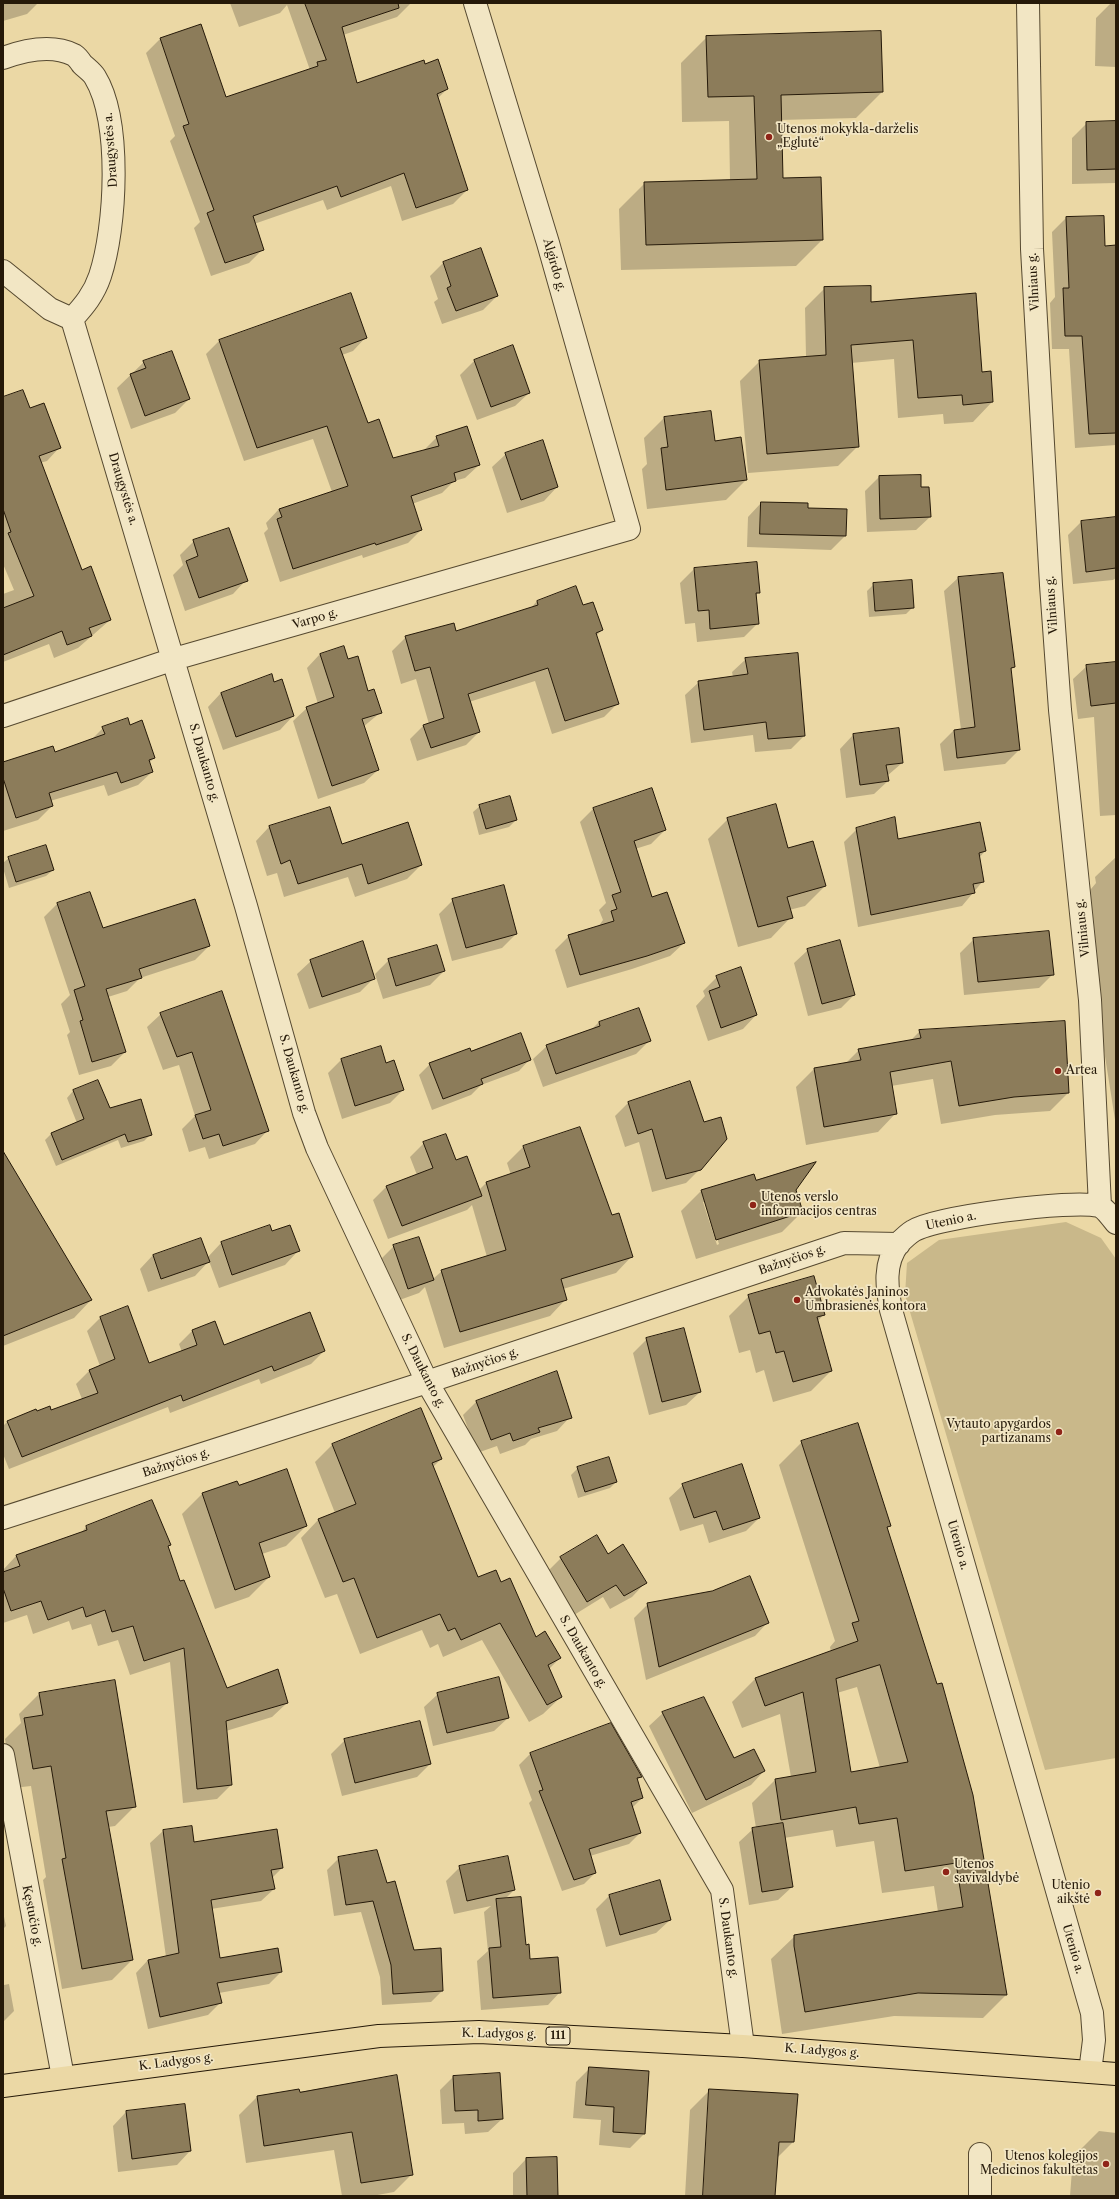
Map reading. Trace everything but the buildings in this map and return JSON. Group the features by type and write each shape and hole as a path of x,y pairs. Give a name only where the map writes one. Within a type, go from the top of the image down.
{"main road":[{"name":"K. Ladygos g.","path":"3,2086 379,2036 479,2032 744,2046 1116,2074"}],"street":[{"name":"Algirdo g.","path":"475,3 550,250 629,529"},
{"name":"Vilniaus g.","path":"1028,3 1032,249 1050,577 1060,710 1090,1000 1100,1206"},
{"name":"Draugystės a.","path":"3,58 47,48 74,56 95,76 107,106 114,169 114,198 106,247 99,277 88,302 72,319 174,659"},
{"path":"3,271 50,309 72,319"},
{"name":"Varpo g.","path":"3,716 174,659 629,529"},
{"name":"S. Daukanto g.","path":"174,659 304,1113 334,1188 427,1382 722,1890 744,2046"},
{"name":"Utenio a.","path":"1090,2072 1094,2040 1092,2013 891,1310 886,1284 890,1261 899,1244 913,1230 944,1220 1073,1203 1100,1206"},
{"path":"1100,1206 1116,1223"},
{"name":"Bažnyčios g.","path":"3,1518 427,1382 844,1243 899,1244"},
{"name":"Kęstučio g.","path":"3,1755 63,2077"},
{"path":"980,2154 980,2196"}],"shaded area":[{"path":"1066,1222 1101,1238 1116,1259 1116,1758 1045,1770 905,1295 907,1263 939,1240"}],"place":[{"name":"Utenos mokykla-darželis „Eglutė“","path":"769,137"},
{"name":"Artea","path":"1058,1071"},
{"name":"Utenos verslo informacijos centras","path":"753,1205"},
{"name":"Advokatės Janinos Umbrasienės kontora","path":"797,1300"},
{"name":"Vytauto apygardos partizanams","path":"1059,1432"},
{"name":"Utenos savivaldybė","path":"946,1872"},
{"name":"Utenio aikštė","path":"1098,1893"},
{"name":"Utenos kolegijos Medicinos fakultetas","path":"1106,2164"}]}
